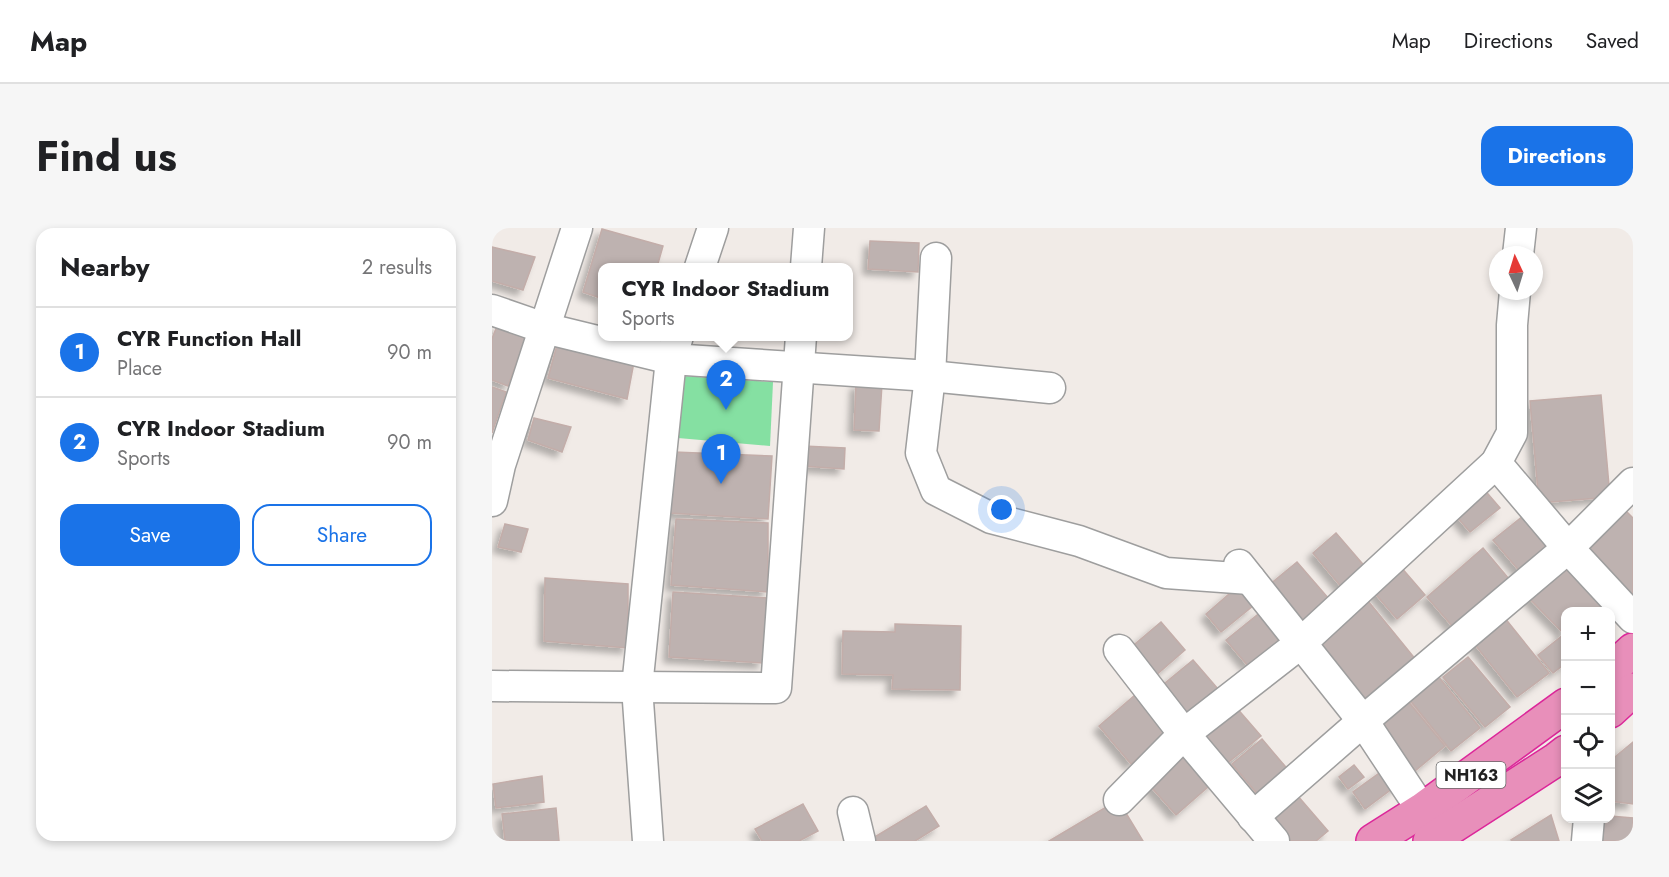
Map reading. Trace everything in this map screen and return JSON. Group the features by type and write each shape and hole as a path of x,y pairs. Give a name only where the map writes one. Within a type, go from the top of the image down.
{"highway":[{"path":"1615,667 1633,650"},
{"path":"1615,707 1633,690"},
{"name":"NH163","path":"1373,841 1422,810 1561,709"},
{"name":"NH163","path":"1430,841 1561,760"}],"street":[{"path":"492,501 496,464 577,228"},
{"path":"701,263 713,228"},
{"path":"806,263 809,228"},
{"path":"1519,246 1521,228"},
{"path":"936,258 930,376 921,453 936,490 992,518 1078,541 1166,573 1243,570 1363,721 1422,810"},
{"path":"1119,800 1184,734 1301,644 1496,463 1512,433 1514,300"},
{"path":"492,310 544,328 598,336"},
{"path":"629,341 799,369 930,376 1050,388"},
{"path":"492,686 776,688 801,341"},
{"path":"648,841 637,687 675,348"},
{"path":"1496,463 1568,548 1633,618"},
{"path":"1253,817 1568,548 1633,483"},
{"path":"1119,650 1184,734 1274,841"},
{"path":"1532,731 1561,757"},
{"path":"853,812 860,841"},
{"path":"1587,841 1589,823"}],"green space":[{"path":"683,376 773,382 770,446 678,438"}],"building":[{"path":"602,229 663,246 658,263 598,263 598,297 583,292"},
{"path":"870,241 919,243 918,272 868,269"},
{"path":"492,247 535,257 523,290 492,281"},
{"path":"497,326 526,337 508,386 492,380 492,339"},
{"path":"557,345 634,362 627,399 548,378"},
{"path":"856,384 882,384 879,431 854,430"},
{"path":"492,387 506,392 492,433"},
{"path":"1601,395 1610,497 1539,503 1530,401"},
{"path":"534,418 571,427 562,452 528,440"},
{"path":"803,446 845,448 844,469 803,466"},
{"path":"674,452 772,456 768,519 670,513"},
{"path":"1482,487 1500,508 1470,532 1452,511"},
{"path":"1626,511 1633,518 1633,598 1586,547"},
{"path":"1523,516 1551,550 1522,574 1493,540"},
{"path":"676,519 768,523 768,592 671,585"},
{"path":"505,524 528,529 521,552 498,547"},
{"path":"1336,533 1367,569 1343,589 1313,553"},
{"path":"1483,548 1509,579 1453,627 1427,597"},
{"path":"1297,562 1335,606 1307,629 1269,585"},
{"path":"1562,563 1605,607 1561,607 1561,631 1527,596"},
{"path":"1400,566 1425,595 1397,619 1372,590"},
{"path":"545,578 628,584 628,648 544,641"},
{"path":"1237,587 1253,606 1221,632 1206,614"},
{"path":"673,592 767,598 763,663 669,657"},
{"path":"1364,596 1416,660 1365,701 1312,637"},
{"path":"1262,611 1283,637 1248,666 1226,640"},
{"path":"1504,617 1549,673 1517,697 1472,641"},
{"path":"1161,622 1185,650 1154,677 1129,649"},
{"path":"895,624 961,626 960,690 892,689 893,675 842,674 843,631 895,632"},
{"path":"1561,637 1561,667 1553,673 1538,655"},
{"path":"1468,657 1510,707 1485,727 1443,677"},
{"path":"1193,660 1224,696 1184,728 1154,692"},
{"path":"1438,676 1480,728 1451,751 1409,699"},
{"path":"1135,695 1168,733 1131,764 1099,726"},
{"path":"1407,700 1445,746 1415,771 1377,725"},
{"path":"1235,706 1261,736 1225,765 1200,735"},
{"path":"1262,739 1290,772 1260,797 1232,764"},
{"path":"1633,742 1633,804 1615,802 1615,757"},
{"path":"1184,743 1216,780 1176,815 1144,779"},
{"path":"1354,765 1364,777 1348,789 1339,777"},
{"path":"1389,766 1401,782 1365,809 1353,792"},
{"path":"542,776 544,802 496,808 493,784"},
{"path":"1297,795 1328,831 1316,841 1289,841 1270,818"},
{"path":"1118,800 1143,841 1049,841"},
{"path":"803,804 818,831 799,841 762,841 755,829"},
{"path":"926,806 939,826 915,841 868,841"},
{"path":"556,808 559,841 505,841 502,814"},
{"path":"1551,815 1559,841 1511,840"},
{"path":"1615,816 1633,818 1633,841 1600,841 1601,823 1615,823"}],"place":[{"name":"CYR Indoor Stadium","path":"726,410"},
{"name":"CYR Function Hall","path":"721,484"}]}
